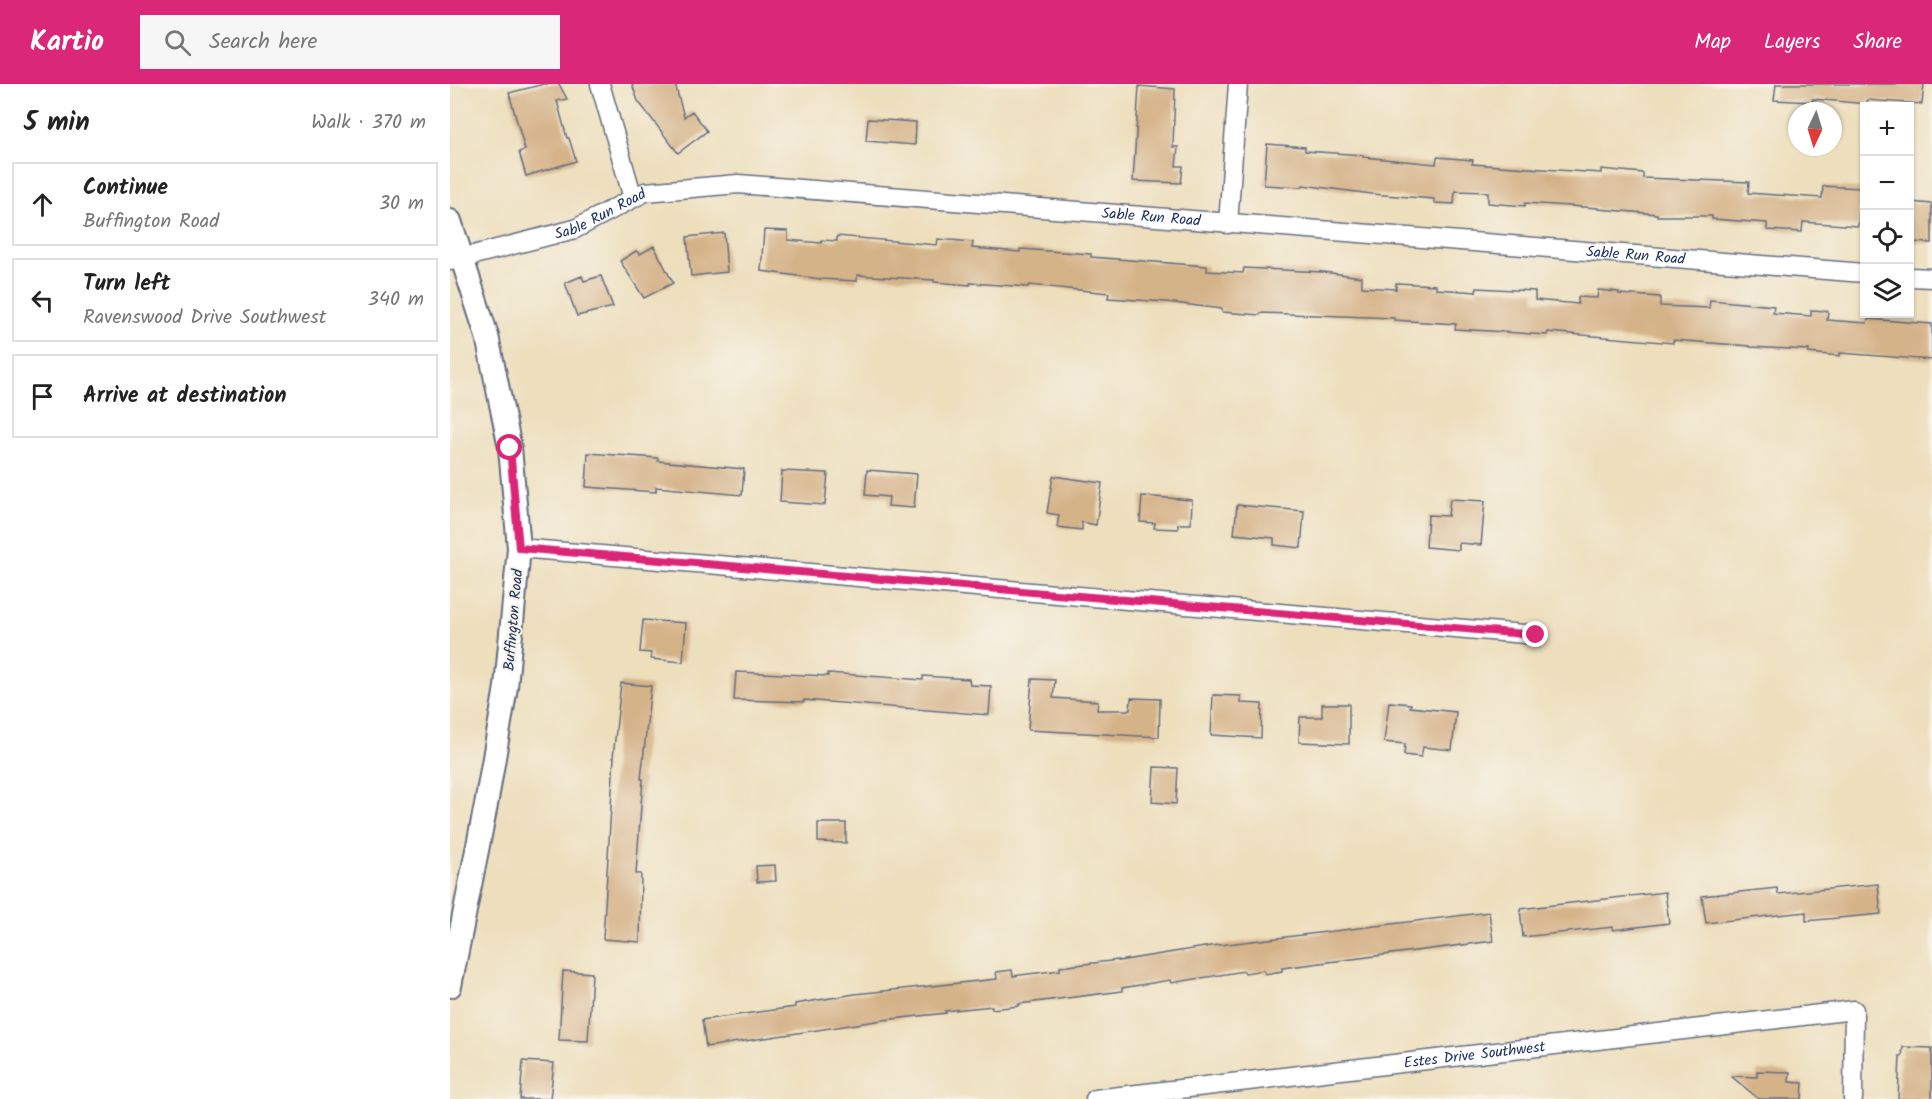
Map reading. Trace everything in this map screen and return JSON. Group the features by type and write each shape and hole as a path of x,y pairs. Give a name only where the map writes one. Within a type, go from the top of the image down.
{"street":[{"path":"600,84 633,198"},
{"path":"1228,224 1238,84"},
{"name":"Sable Run Road","path":"456,260 575,229 645,192 738,184 1860,273"},
{"name":"Buffington Road","path":"450,221 456,260 487,336 510,448 519,548 506,687 486,805 450,986"},
{"path":"1914,277 1932,278"},
{"path":"519,548 1536,635"},
{"name":"Estes Drive Southwest","path":"1095,1099 1854,1010 1852,1099"}],"building":[{"path":"544,84 559,84 567,99 557,101 576,161 526,176 519,152 525,150 509,93"},
{"path":"632,84 675,84 684,117 692,111 707,131 678,153 638,101"},
{"path":"1776,84 1924,84 1922,104 1867,100 1867,102 1860,103 1813,99 1812,102 1774,100"},
{"path":"1139,86 1175,89 1173,147 1178,147 1176,166 1183,166 1181,183 1133,181"},
{"path":"868,119 916,122 915,145 866,141"},
{"path":"1267,144 1305,147 1305,151 1436,164 1437,157 1473,160 1472,164 1601,173 1601,169 1643,173 1643,178 1749,182 1748,193 1822,198 1823,186 1860,188 1860,201 1858,226 1803,222 1802,232 1767,230 1767,223 1712,219 1712,216 1657,216 1657,214 1598,208 1488,203 1488,192 1455,191 1454,204 1434,203 1434,199 1303,185 1302,187 1264,185"},
{"path":"1914,202 1932,204 1932,243 1914,242"},
{"path":"764,230 788,231 788,240 821,243 821,240 837,241 837,236 937,245 938,239 973,242 972,248 1091,254 1091,257 1207,266 1207,271 1243,273 1244,268 1323,272 1362,277 1362,287 1396,289 1396,283 1436,285 1436,289 1476,292 1477,288 1535,291 1535,300 1578,304 1578,297 1597,298 1598,290 1660,297 1660,306 1709,308 1710,300 1774,306 1773,313 1811,316 1811,310 1828,311 1827,320 1867,323 1868,319 1932,324 1932,360 1840,353 1840,356 1808,353 1809,350 1673,340 1673,343 1548,332 1547,335 1455,329 1456,324 1394,320 1394,318 1222,312 1222,309 1166,302 1108,298 1109,293 1029,285 1028,287 970,283 970,285 934,282 934,280 857,275 857,281 821,279 761,271"},
{"path":"724,233 727,272 691,276 687,237"},
{"path":"654,246 673,283 644,298 620,261 636,251 640,254"},
{"path":"582,276 584,281 601,276 613,307 577,316 565,283"},
{"path":"588,453 658,458 658,461 744,469 742,495 656,487 656,492 586,487"},
{"path":"867,470 917,474 914,508 888,506 889,497 865,495"},
{"path":"782,471 828,473 825,505 780,502"},
{"path":"1053,476 1102,483 1096,525 1082,522 1082,530 1057,527 1059,515 1047,513"},
{"path":"1142,496 1192,500 1191,524 1178,524 1178,529 1154,528 1155,523 1140,522"},
{"path":"1450,499 1485,501 1481,545 1459,543 1459,550 1426,547 1428,515 1448,516"},
{"path":"1237,505 1304,511 1301,548 1274,545 1274,538 1234,534"},
{"path":"643,620 686,623 683,662 651,659 651,653 640,652"},
{"path":"736,672 828,676 828,673 923,680 923,676 969,679 970,685 991,686 989,715 804,700 804,702 734,700"},
{"path":"1032,679 1055,680 1053,698 1098,701 1097,710 1130,710 1131,698 1160,699 1159,737 1028,730"},
{"path":"621,683 651,686 641,779 643,779 636,874 641,874 640,942 603,939 613,758"},
{"path":"1213,695 1241,696 1241,703 1262,704 1261,738 1211,735"},
{"path":"1389,702 1411,704 1410,707 1456,712 1452,750 1423,747 1421,757 1404,755 1405,744 1384,742"},
{"path":"1322,704 1349,704 1349,744 1299,742 1300,717 1322,717"},
{"path":"1154,767 1178,768 1176,804 1152,802"},
{"path":"818,823 846,823 846,843 818,842"},
{"path":"775,865 776,881 757,882 756,866"},
{"path":"1878,884 1881,914 1806,921 1806,912 1706,923 1702,896 1777,888 1778,894"},
{"path":"1665,892 1669,923 1523,937 1520,909"},
{"path":"1489,912 1493,941 1282,968 1282,971 1265,974 1264,970 1245,973 1244,971 1171,983 1170,980 1122,988 1122,991 1019,1004 1019,1006 992,1009 992,1006 945,1011 946,1013 883,1020 706,1047 702,1020 795,1007 795,1004 855,994 997,979 996,972 1012,970 1013,976 1060,970 1060,967 1118,961 1211,946"},
{"path":"563,971 592,973 588,1041 559,1040"},
{"path":"1903,1047 1932,1048 1932,1099 1898,1099 1900,1056 1902,1056"},
{"path":"523,1061 554,1063 550,1099 520,1099"},
{"path":"1757,1071 1790,1072 1789,1082 1803,1083 1802,1099 1759,1099 1731,1076 1757,1077"}],"route":[{"path":"510,448 519,548 1536,635"}]}
